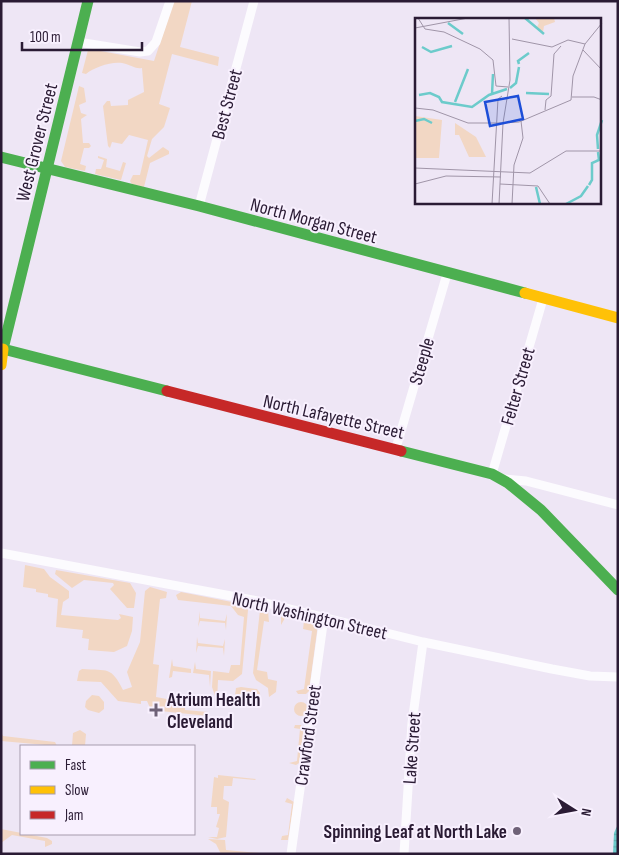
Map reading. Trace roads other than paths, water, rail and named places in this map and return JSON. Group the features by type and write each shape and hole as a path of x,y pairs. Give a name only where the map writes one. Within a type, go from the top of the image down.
{"street":[{"name":"West Grover Street","path":"1,365 2,349 88,1"},
{"path":"78,42 140,52 148,51 156,42 170,1"},
{"name":"Best Street","path":"199,206 254,1"},
{"name":"North Morgan Street","path":"1,157 199,206 447,274 618,318"},
{"name":"Steeple","path":"396,448 447,274"},
{"name":"Felter Street","path":"492,474 543,299"},
{"name":"North Lafayette Street","path":"2,349 492,474 504,479 537,507 618,590"},
{"path":"504,479 526,481 618,505"},
{"name":"North Washington Street","path":"1,554 258,601 423,642 590,676 618,676"},
{"name":"Crawford Street","path":"291,854 324,617"},
{"name":"Lake Street","path":"404,854 412,723 423,642"}],"place":[{"name":"Atrium Health Cleveland","path":"156,710"},
{"name":"Spinning Leaf at North Lake","path":"517,831"}]}
